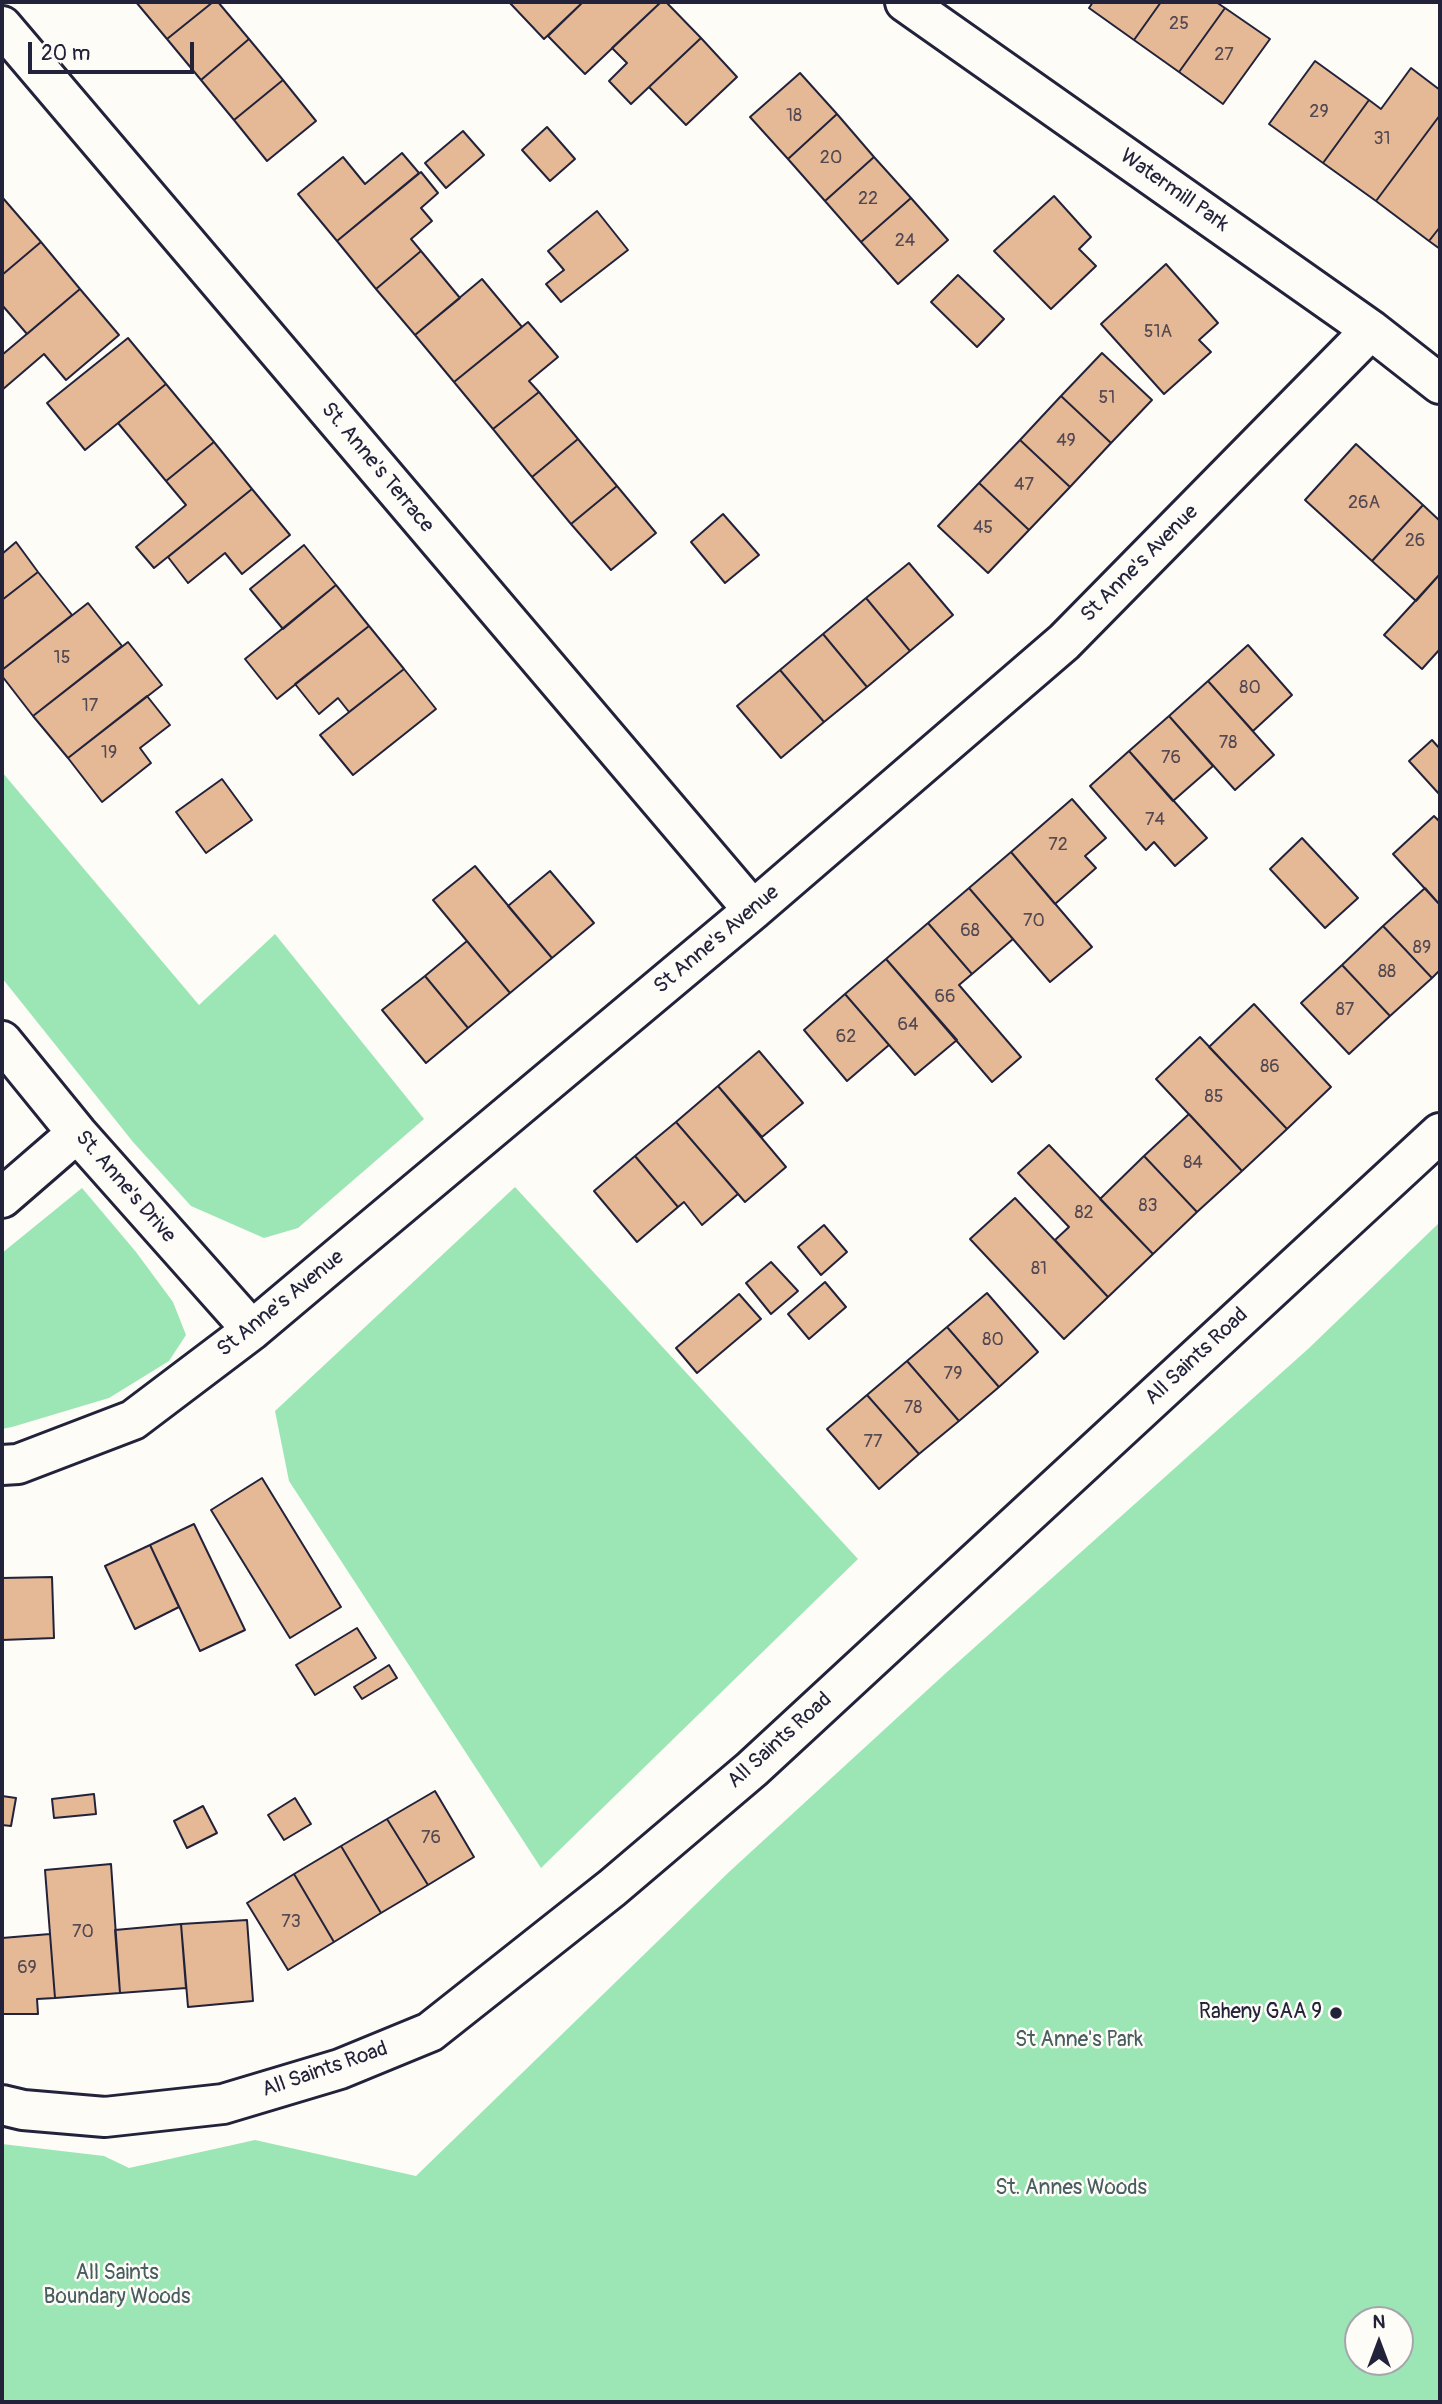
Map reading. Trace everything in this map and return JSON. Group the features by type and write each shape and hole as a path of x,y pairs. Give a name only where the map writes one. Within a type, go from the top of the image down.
{"street":[{"name":"Watermill Park","path":"905,2 1371,330 1440,384"},
{"name":"St. Anne's Terrace","path":"2,26 753,910"},
{"name":"St Anne's Avenue","path":"2,1465 18,1464 132,1420 252,1330 753,910 1063,642 1371,330"},
{"name":"St. Anne's Drive","path":"2,1041 77,1133 252,1330"},
{"path":"2,1198 77,1133"},
{"name":"All Saints Road","path":"2,2105 23,2110 105,2117 223,2104 340,2069 430,2032 612,1888 751,1769 1440,1133"}],"green space":[{"path":"2,772 199,1005 275,934 424,1119 298,1228 264,1238 191,1206 133,1142 2,978"},
{"path":"515,1187 858,1559 541,1868 289,1481 275,1411"},
{"path":"82,1188 136,1252 173,1302 186,1335 169,1361 109,1398 2,1429 2,1253"},
{"name":"St Anne's Park","path":"1440,1222 1440,2402 2,2402 2,2144 104,2156 129,2168 255,2140 416,2176 729,1872 947,1672 1308,1349"}],"building":[{"path":"136,2 213,2 167,39"},
{"path":"213,2 218,2 249,39 201,80 167,39"},
{"path":"509,2 583,2 544,39"},
{"path":"583,2 661,2 585,74 548,36"},
{"path":"661,2 666,2 701,38 631,104 609,81 627,63 612,48"},
{"path":"1093,2 1161,2 1134,40 1089,8"},
{"path":"1161,2 1216,2 1225,8 1179,72 1134,40"},
{"path":"1225,8 1270,39 1223,104 1179,72"},
{"path":"701,38 737,77 686,125 649,87"},
{"path":"249,39 283,80 234,120 201,80"},
{"path":"1315,61 1369,100 1323,163 1269,124"},
{"path":"1411,68 1440,90 1440,115 1376,201 1323,163 1369,100 1381,109"},
{"path":"800,73 837,114 788,159 750,117"},
{"path":"283,80 316,121 267,161 234,120"},
{"path":"837,114 874,157 825,201 788,159"},
{"path":"1440,115 1440,227 1429,241 1376,201"},
{"path":"547,127 575,159 550,181 522,150"},
{"path":"463,131 484,155 446,188 425,163"},
{"path":"402,153 419,173 337,241 298,194 343,157 365,184"},
{"path":"874,157 911,198 861,242 825,201"},
{"path":"421,172 438,193 421,208 432,221 411,239 421,251 376,289 337,241"},
{"path":"1054,196 1091,237 1079,249 1096,266 1051,309 994,251"},
{"path":"2,197 41,242 2,275"},
{"path":"911,198 948,240 898,284 861,242"},
{"path":"597,211 628,250 561,302 546,284 564,270 548,251"},
{"path":"1440,227 1440,249 1429,241"},
{"path":"41,242 80,289 27,334 2,305 2,275"},
{"path":"421,251 460,298 415,335 376,289"},
{"path":"1166,264 1218,323 1199,340 1211,352 1164,394 1101,324"},
{"path":"958,275 1004,319 977,347 931,302"},
{"path":"482,279 522,327 454,382 415,335"},
{"path":"80,289 119,335 66,380 44,354 2,390 2,355"},
{"path":"528,322 558,357 529,381 539,392 493,429 454,382"},
{"path":"128,338 166,384 85,450 47,403"},
{"path":"1102,353 1152,400 1111,443 1061,396"},
{"path":"166,384 214,442 166,481 118,423"},
{"path":"539,392 578,439 532,477 493,429"},
{"path":"1061,396 1111,443 1070,487 1020,440"},
{"path":"578,439 617,486 571,524 532,477"},
{"path":"1020,440 1070,487 1029,530 979,483"},
{"path":"214,442 252,489 154,568 136,547 186,505 166,481"},
{"path":"1356,444 1423,505 1372,561 1305,500"},
{"path":"979,483 1029,530 988,573 938,526"},
{"path":"617,486 656,533 611,570 571,524"},
{"path":"252,489 290,535 242,574 225,553 188,583 168,557"},
{"path":"1423,505 1440,521 1440,574 1416,601 1372,561"},
{"path":"723,514 759,555 725,583 691,542"},
{"path":"16,542 38,572 2,600 2,554"},
{"path":"304,545 336,585 283,629 250,589"},
{"path":"909,563 953,615 910,651 866,598"},
{"path":"38,572 72,615 2,670 2,600"},
{"path":"1440,574 1440,649 1422,669 1384,635"},
{"path":"336,585 369,626 277,699 245,659"},
{"path":"866,598 910,651 867,687 823,634"},
{"path":"88,603 122,646 33,716 2,676 2,670"},
{"path":"369,626 404,669 349,712 338,698 319,714 295,684"},
{"path":"823,634 867,687 824,722 780,670"},
{"path":"128,642 162,685 68,758 33,716"},
{"path":"1248,645 1292,695 1253,731 1208,681"},
{"path":"404,669 436,709 353,775 320,735"},
{"path":"780,670 824,722 781,758 737,706"},
{"path":"1208,681 1274,755 1235,790 1169,716"},
{"path":"147,696 170,725 140,748 151,763 102,802 68,758"},
{"path":"1169,716 1213,766 1173,801 1129,751"},
{"path":"1432,740 1440,749 1440,795 1409,761"},
{"path":"1129,751 1207,838 1175,866 1154,842 1146,850 1090,786"},
{"path":"222,779 252,820 206,853 176,812"},
{"path":"1072,799 1106,838 1085,856 1096,868 1055,904 1011,852"},
{"path":"1434,816 1440,822 1440,905 1393,854"},
{"path":"1302,838 1358,898 1325,928 1270,869"},
{"path":"1011,852 1092,947 1050,982 969,888"},
{"path":"475,866 552,958 510,993 433,900"},
{"path":"550,871 594,923 552,958 508,906"},
{"path":"969,888 1013,939 972,974 928,923"},
{"path":"1425,888 1440,905 1440,970 1432,978 1383,926"},
{"path":"928,923 972,974 959,985 1021,1057 992,1082 886,959"},
{"path":"1383,926 1432,978 1390,1016 1342,965"},
{"path":"467,941 510,993 468,1028 425,976"},
{"path":"886,959 957,1040 915,1075 845,994"},
{"path":"1342,965 1390,1016 1349,1054 1301,1003"},
{"path":"425,976 468,1028 426,1063 382,1010"},
{"path":"845,994 889,1045 847,1081 804,1030"},
{"path":"1254,1004 1331,1087 1287,1129 1209,1047"},
{"path":"1200,1037 1287,1129 1242,1171 1156,1079"},
{"path":"759,1051 803,1103 762,1137 718,1086"},
{"path":"718,1086 786,1167 745,1202 676,1122"},
{"path":"1189,1114 1242,1171 1197,1212 1144,1156"},
{"path":"676,1122 738,1194 702,1225 684,1202 678,1207 635,1156"},
{"path":"1049,1145 1153,1254 1108,1297 1055,1240 1069,1227 1018,1173"},
{"path":"635,1156 678,1207 637,1242 594,1191"},
{"path":"1144,1156 1197,1212 1153,1254 1100,1199"},
{"path":"1015,1198 1108,1297 1064,1339 970,1239"},
{"path":"824,1225 847,1252 821,1275 798,1247"},
{"path":"771,1262 798,1291 771,1314 746,1283"},
{"path":"825,1282 846,1307 809,1339 788,1314"},
{"path":"987,1293 1038,1352 999,1387 947,1327"},
{"path":"739,1294 761,1319 697,1373 676,1348"},
{"path":"947,1327 999,1387 959,1421 907,1361"},
{"path":"907,1361 959,1421 919,1454 867,1395"},
{"path":"867,1395 919,1454 879,1489 827,1429"},
{"path":"262,1478 341,1607 290,1638 211,1510"},
{"path":"194,1524 245,1630 200,1651 150,1545"},
{"path":"150,1545 179,1607 135,1629 105,1566"},
{"path":"52,1577 54,1638 2,1640 2,1578"},
{"path":"357,1628 376,1658 315,1695 296,1665"},
{"path":"389,1665 397,1678 362,1699 354,1687"},
{"path":"435,1791 474,1857 428,1885 387,1819"},
{"path":"94,1794 96,1814 54,1818 52,1799"},
{"path":"2,1796 16,1798 11,1826 2,1825"},
{"path":"295,1798 311,1824 284,1840 268,1815"},
{"path":"203,1806 217,1833 187,1848 174,1821"},
{"path":"387,1819 428,1885 381,1913 341,1846"},
{"path":"341,1846 381,1913 334,1942 294,1874"},
{"path":"111,1864 120,1993 55,1998 45,1870"},
{"path":"294,1874 334,1942 288,1970 247,1903"},
{"path":"247,1920 253,2001 188,2007 181,1924"},
{"path":"181,1924 186,1988 120,1993 115,1930"},
{"path":"50,1934 55,1998 37,1999 38,2014 2,2014 2,1938"}],"place":[{"name":"Raheny GAA 9","path":"1336,2013"}],"park label":[{"name":"St. Annes Woods","path":"1071,2189"},
{"name":"All Saints Boundary Woods","path":"117,2286"}]}
